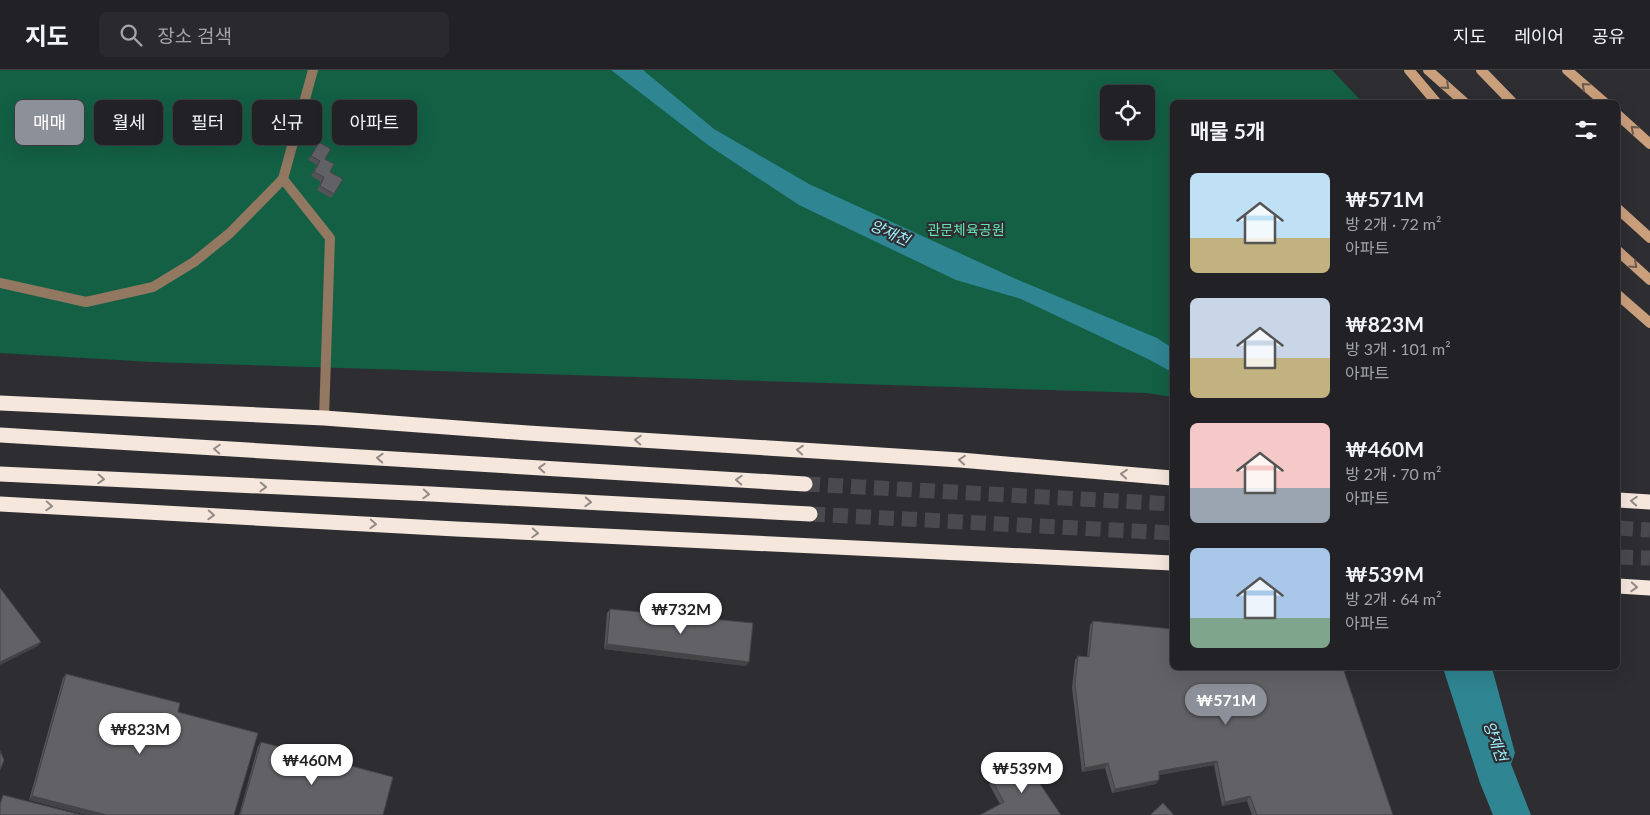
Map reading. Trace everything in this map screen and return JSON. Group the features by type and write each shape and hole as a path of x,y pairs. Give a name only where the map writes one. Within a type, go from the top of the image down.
{"highway":[{"path":"0,403 324,418 528,433 960,460 1170,478"},
{"path":"0,435 805,484"},
{"path":"0,474 810,514"},
{"path":"1620,500 1650,502"},
{"path":"0,504 456,529 1170,563"},
{"path":"1620,586 1650,588"}],"street":[{"path":"0,283 86,302 153,287 194,262 230,233 283,179 313,70"},
{"path":"1409,70 1434,100"},
{"path":"1428,70 1462,100"},
{"path":"1481,70 1510,100"},
{"path":"1567,70 1602,100"},
{"path":"1620,117 1650,144"},
{"path":"283,179 330,238 324,418"},
{"path":"1620,212 1650,238"},
{"path":"1620,252 1650,280"},
{"path":"1620,297 1650,323"}],"green space":[{"name":"관문체육공원","path":"0,70 1332,70 1360,100 1170,100 1170,397 1147,393 152,362 0,353"}],"water":[{"name":"양재천","path":"611,70 643,70 714,129 809,184 1016,279 1157,338 1170,347 1170,371 1021,299 956,280 799,205 708,145"},
{"name":"양재천","path":"1444,670 1493,670 1515,753 1511,764 1531,815 1493,815 1480,783"}],"building":[{"path":"322,144 331,149 325,159 334,164 330,172 343,179 334,194 320,186 324,177 314,172 320,161 311,156 317,145"},
{"path":"0,588 41,642 0,662"},
{"path":"610,609 753,623 749,662 607,644"},
{"path":"1093,621 1170,629 1170,670 1344,670 1393,815 1257,815 1250,796 1225,802 1217,761 1159,771 1159,780 1115,789 1108,763 1085,768 1075,684 1078,656 1089,657"},
{"path":"66,674 180,703 178,712 258,733 234,815 107,815 32,796"},
{"path":"261,742 393,777 383,815 240,815"},
{"path":"0,751 4,760 0,770"},
{"path":"1024,760 1061,815 980,815 1004,802 992,780"},
{"path":"3,795 82,815 0,815 0,804"},
{"path":"1163,803 1174,815 1150,815"}],"tunnel":[{"path":"805,484 1170,504"},
{"path":"810,514 1170,533"},
{"path":"1620,528 1650,530"},
{"path":"1620,557 1650,558"}]}
